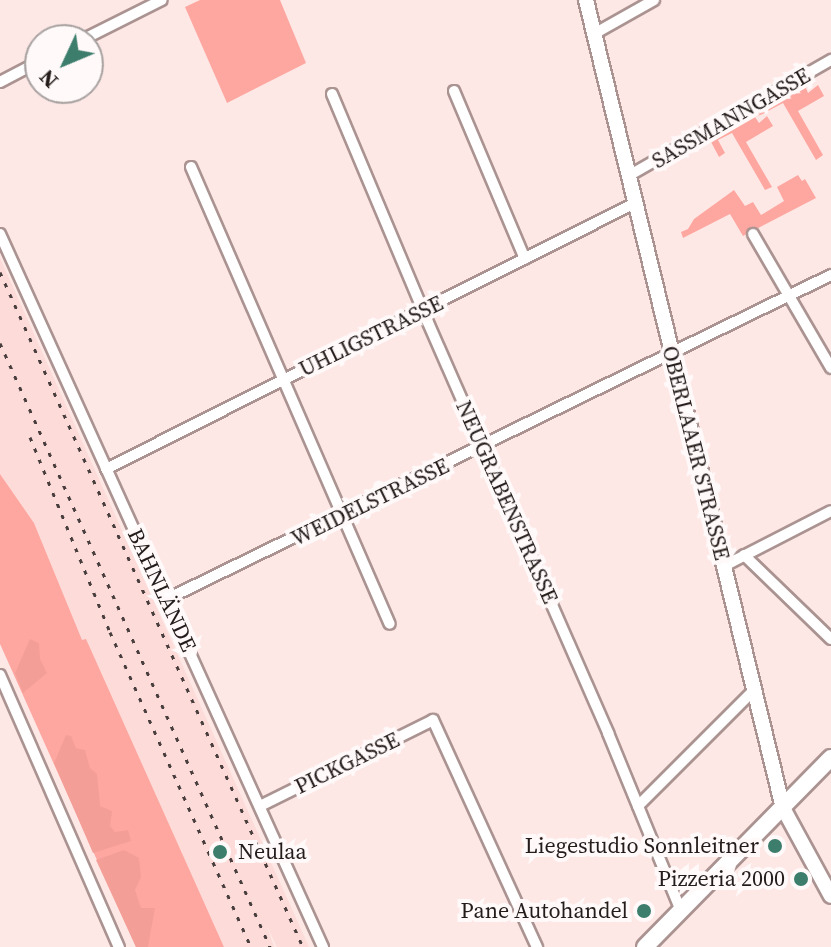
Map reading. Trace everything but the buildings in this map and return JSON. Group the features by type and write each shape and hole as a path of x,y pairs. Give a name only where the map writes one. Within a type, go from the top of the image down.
{"main road":[{"name":"OBERLAAER STRASSE","path":"586,0 783,808 831,896"},
{"path":"645,947 831,758"}],"street":[{"path":"104,29 162,0"},
{"path":"594,34 654,0"},
{"name":"SASSMANNGASSE","path":"630,175 831,60"},
{"path":"0,82 24,69"},
{"path":"454,91 525,259"},
{"name":"NEUGRABENSTRASSE","path":"332,94 681,911"},
{"path":"191,167 390,624"},
{"name":"UHLIGSTRASSE","path":"106,469 637,202"},
{"name":"BAHNLÄNDE","path":"0,234 323,947"},
{"path":"753,234 831,368"},
{"name":"WEIDELSTRASSE","path":"167,599 672,356 831,275"},
{"path":"724,566 831,511"},
{"path":"744,555 831,639"},
{"path":"0,675 119,947"},
{"path":"638,806 753,691"},
{"name":"PICKGASSE","path":"260,806 433,720 537,947"}],"shaded area":[{"path":"200,0 280,0 306,63 227,103 185,7"},
{"path":"813,78 816,82 806,88 808,93 818,85 824,96 798,111 823,155 816,160 783,103 768,111 766,106"},
{"path":"763,108 765,113 755,117 759,123 767,116 773,126 746,142 772,187 765,190 732,133 718,140 725,153 719,157 710,140"},
{"path":"798,175 802,181 805,179 816,198 743,236 730,214 683,238 681,232 688,229 694,219 734,190 745,206 753,202 761,215 784,201 777,187"},
{"path":"0,258 309,947 277,947 267,926 274,947 224,947 86,640 82,641 34,523 0,474"},
{"path":"0,474 34,523 82,640 86,639 224,947 136,947 0,644"},
{"path":"30,639 39,643 40,659 47,673 23,693 15,673"},
{"path":"66,735 71,736 76,748 85,750 90,768 97,774 100,806 112,811 110,826 115,832 128,830 131,841 93,853 54,763"},
{"path":"124,850 139,858 141,877 135,890 141,908 155,908 148,947 136,947 96,860"}],"railway":[{"path":"0,272 303,947"},
{"path":"0,343 270,947"},
{"path":"30,437 110,632 251,947"}],"place":[{"name":"Liegestudio Sonnleitner","path":"775,846"},
{"name":"Neulaa","path":"220,852"},
{"name":"Pizzeria 2000","path":"801,879"},
{"name":"Pane Autohandel","path":"644,911"}]}
